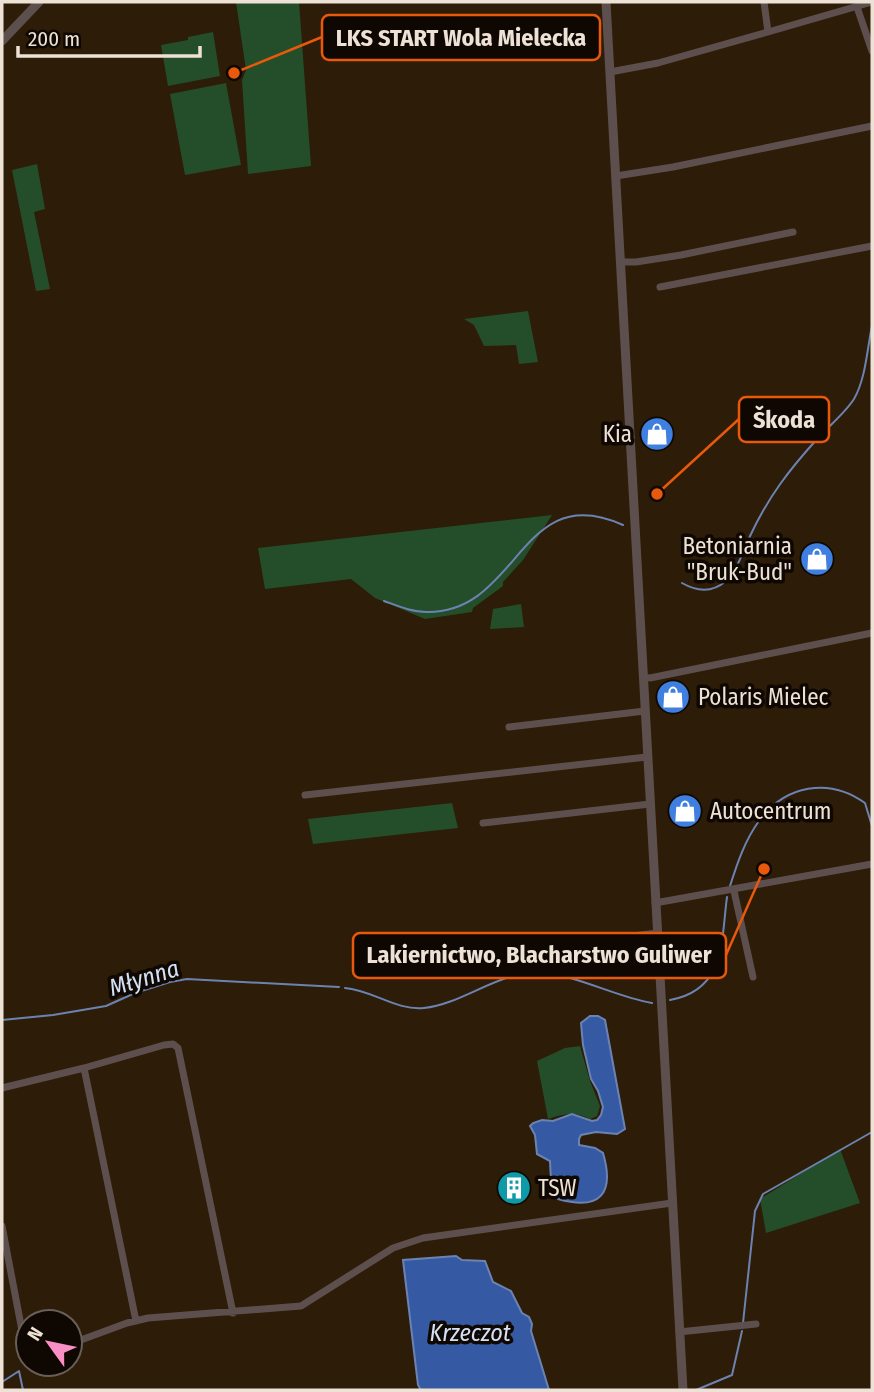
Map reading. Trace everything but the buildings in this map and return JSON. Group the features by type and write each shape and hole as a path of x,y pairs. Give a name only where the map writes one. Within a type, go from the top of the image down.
{"street":[{"path":"2,41 39,2"},
{"path":"606,2 682,1390"},
{"path":"764,2 768,32"},
{"path":"610,72 658,63 872,2"},
{"path":"857,7 872,51"},
{"path":"615,176 673,167 872,126"},
{"path":"621,262 681,255 793,232"},
{"path":"660,287 872,246"},
{"path":"643,677 650,678 872,634"},
{"path":"509,727 645,711"},
{"path":"305,795 647,757"},
{"path":"483,823 650,804"},
{"path":"655,903 734,891 872,864"},
{"path":"734,891 753,978"},
{"path":"368,969 657,933"},
{"path":"2,1088 164,1045 173,1044 178,1048 233,1313"},
{"path":"85,1068 136,1321"},
{"path":"84,1339 136,1321 166,1315 233,1313 301,1306 393,1248 423,1238 672,1203"},
{"path":"2,1226 18,1308"},
{"path":"679,1332 756,1324"}],"green space":[{"path":"236,2 299,2 311,166 248,174 242,80 246,70"},
{"path":"213,32 220,76 168,86 161,45"},
{"path":"226,83 241,165 185,175 170,94"},
{"path":"37,164 45,209 34,212 50,289 36,291 12,170"},
{"path":"528,311 538,362 519,364 516,345 484,346 474,325 464,319"},
{"path":"552,515 523,560 503,582 503,586 473,608 472,612 425,619 375,598 351,579 265,589 258,548"},
{"path":"521,604 524,627 490,629 493,609"},
{"path":"452,803 458,828 313,844 308,819"},
{"path":"580,1046 600,1106 597,1116 590,1119 569,1114 548,1119 537,1061 565,1048"},
{"path":"840,1149 860,1203 766,1233 760,1199"}],"water":[{"path":"590,1016 605,1020 625,1129 617,1134 596,1132 581,1135 579,1145 595,1148 603,1153 607,1179 601,1196 584,1203 558,1199 551,1181 550,1161 537,1154 535,1135 530,1126 542,1120 553,1121 572,1114 592,1121 601,1115 603,1107 591,1079 583,1045 581,1023"},
{"name":"Krzeczot","path":"456,1256 462,1260 485,1261 493,1282 511,1291 522,1313 529,1317 532,1324 531,1331 549,1390 421,1390 418,1385 403,1260"}],"waterway":[{"path":"682,583 693,588 710,589 721,585 730,576 765,507 780,484 854,399 864,373 872,326"},
{"path":"384,601 421,612 457,607 482,593 540,532 562,519 589,515 623,525"},
{"name":"Młynna","path":"730,886 754,828 781,799 794,793 822,788 851,795 865,803 872,826"},
{"name":"Młynna","path":"670,1000 688,995 702,986 711,975 721,946 727,897"},
{"name":"Młynna","path":"345,988 365,992 394,1004 424,1008 454,1000 512,976 542,973 569,978 652,1003"},
{"name":"Młynna","path":"2,1020 106,1006 135,993 187,979 339,987"},
{"path":"743,1323 755,1211 763,1194 872,1132"},
{"path":"696,1390 732,1375 742,1331"},
{"path":"2,1382 19,1371 23,1390"}],"place":[{"name":"LKS START Wola Mielecka","path":"234,73"},
{"name":"Kia","path":"657,434"},
{"name":"Škoda","path":"657,494"},
{"name":"Betoniarnia \"Bruk-Bud\"","path":"817,559"},
{"name":"Polaris Mielec","path":"673,697"},
{"name":"Autocentrum","path":"685,811"},
{"name":"Lakiernictwo, Blacharstwo Guliwer","path":"764,869"},
{"name":"TSW","path":"514,1188"}]}
